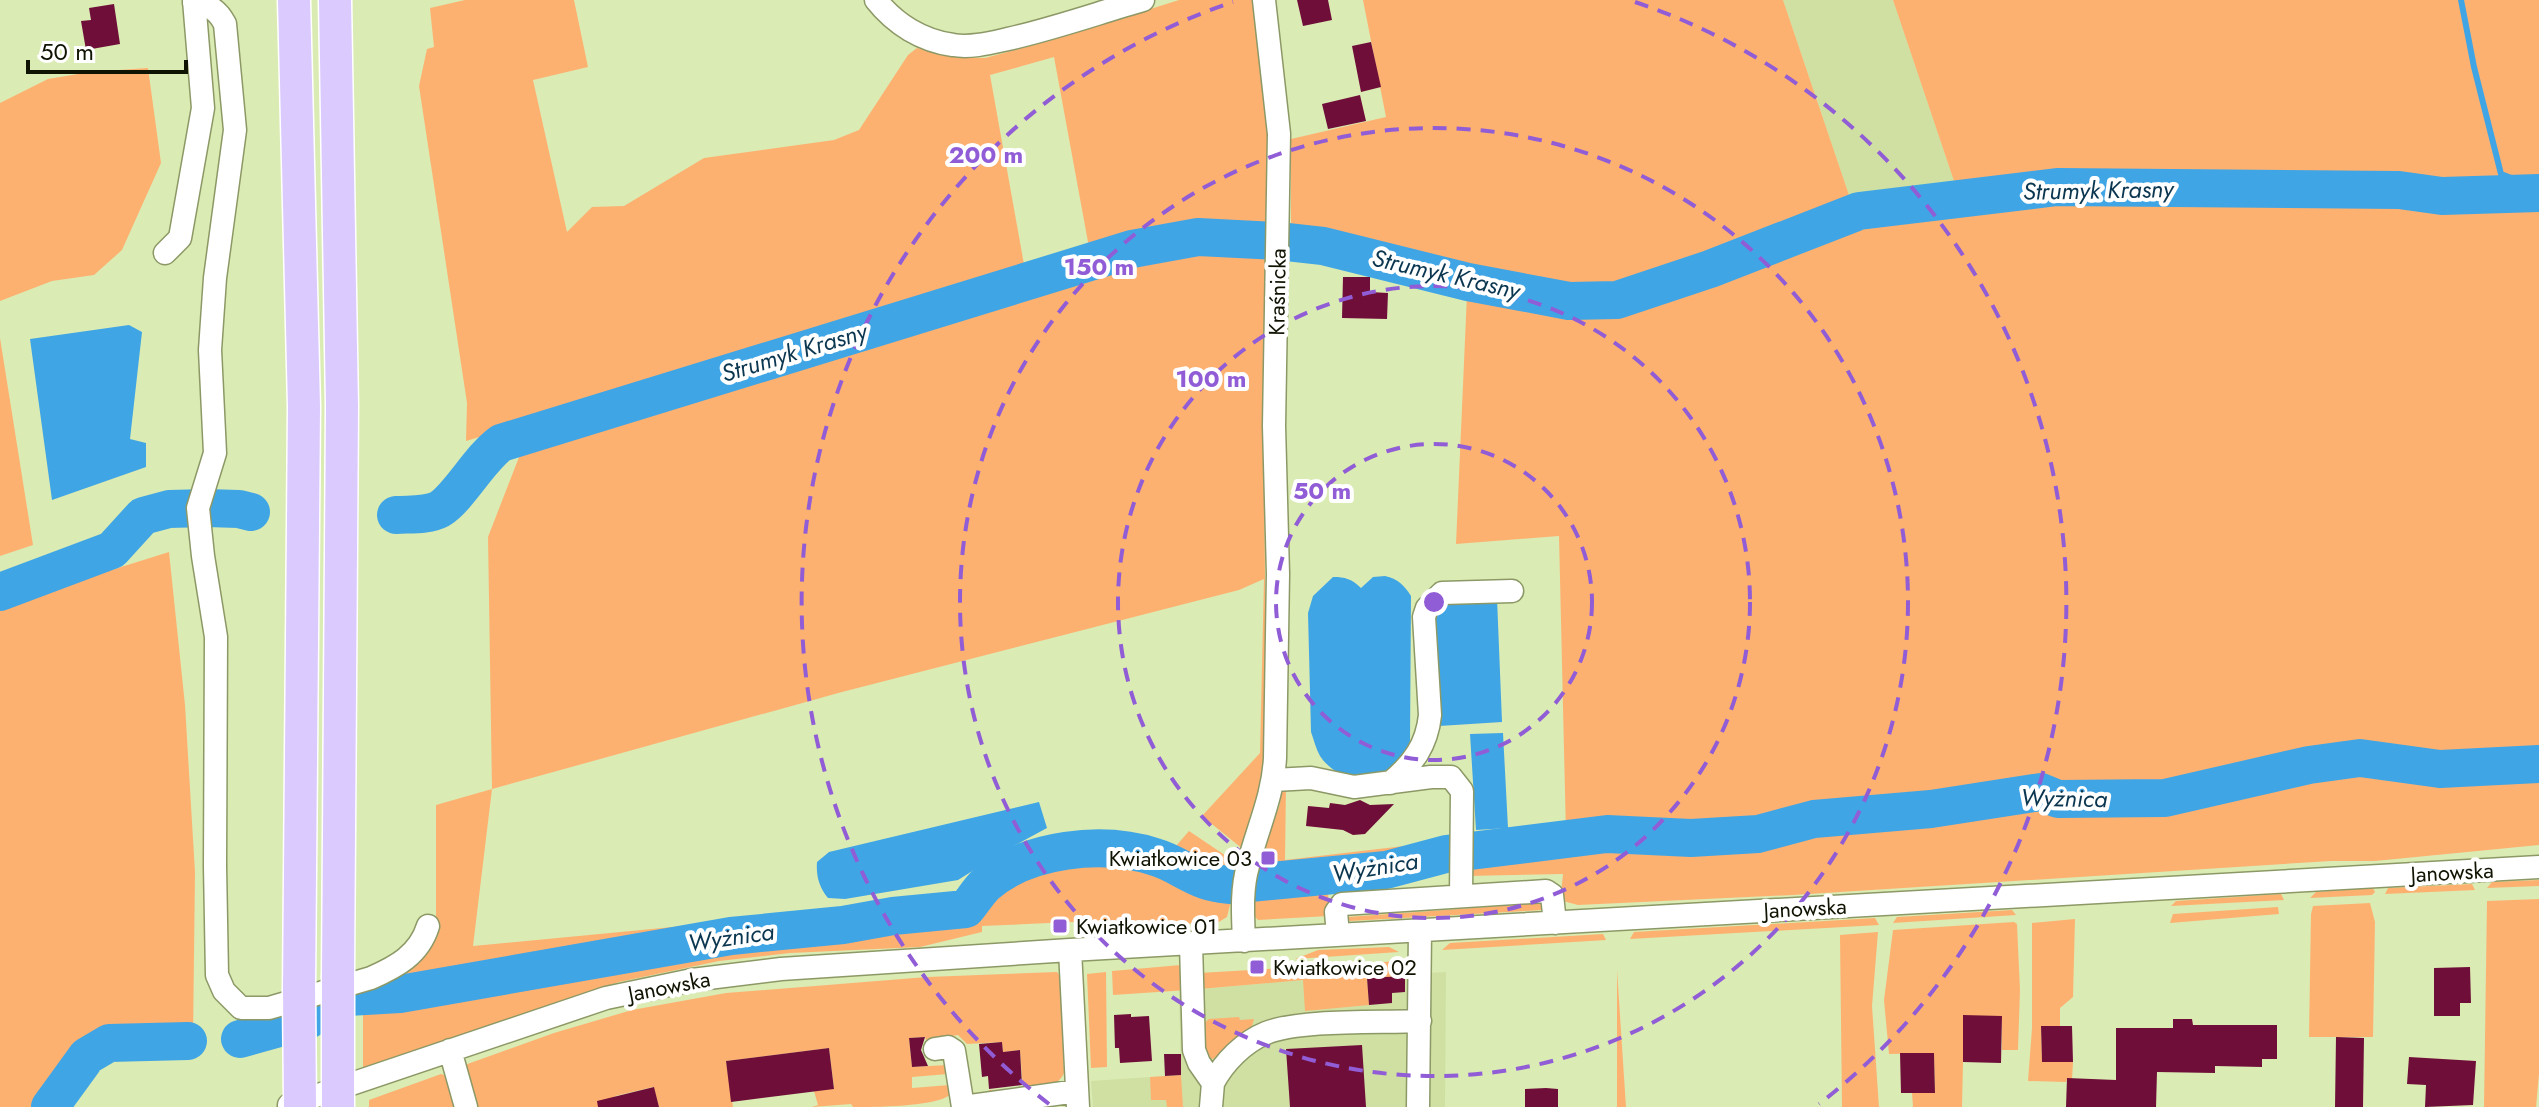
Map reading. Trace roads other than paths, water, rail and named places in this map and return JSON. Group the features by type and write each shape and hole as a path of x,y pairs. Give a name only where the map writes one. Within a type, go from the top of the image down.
{"highway":[{"path":"294,0 304,467 300,1107"},
{"path":"335,0 342,467 338,1107"}],"street":[{"path":"876,0 917,35 955,46 979,45 1031,34 1143,0"},
{"name":"Kraśnicka","path":"1244,941 1243,898 1248,864 1274,780 1278,574 1274,426 1279,134 1264,0"},
{"path":"165,253 180,238 203,108 194,2 219,13 225,24 235,130 215,278 210,350 215,453 200,508 203,556 216,637 217,975 224,991 241,1008 269,1008 371,978 401,963 424,940 428,926"},
{"path":"304,467 342,467"},
{"path":"1389,784 1412,763 1428,731 1430,715 1424,617 1427,608 1442,593 1512,591"},
{"path":"1274,780 1311,778 1354,787 1451,777 1462,791 1461,896"},
{"name":"Janowska","path":"284,1107 585,1004 677,983 825,966 2539,867"},
{"path":"1338,935 1336,912 1342,904 1546,891 1552,895 1555,923"},
{"path":"1418,1107 1420,931"},
{"path":"1191,944 1194,1050 1213,1083"},
{"path":"935,1049 948,1047 954,1051 963,1107 1077,1099 1070,950"},
{"path":"1211,1107 1213,1083 1227,1062 1244,1047 1268,1033 1304,1026 1420,1021"},
{"path":"450,1050 466,1107"}],"water":[{"path":"129,325 142,332 130,439 146,443 146,467 52,500 30,339"},
{"path":"1385,576 1400,583 1411,596 1410,741 1400,762 1389,771 1379,776 1358,778 1347,776 1327,765 1311,732 1308,613 1313,596 1333,577 1348,579 1361,588 1373,577"},
{"path":"1497,598 1502,722 1439,726 1433,623 1448,599"},
{"path":"1503,733 1508,828 1476,830 1470,734"},
{"path":"1039,802 1047,828 958,880 845,899 828,898 820,885 817,862 829,852"}],"waterway":[{"path":"2461,0 2501,174 2527,184 2535,193"},
{"name":"Strumyk Krasny","path":"396,515 424,514 440,509 501,443 1132,249 1198,237 1323,246 1468,282 1569,301 1617,300 1710,269 1859,211 2057,187 2399,190 2442,196 2539,193"},
{"name":"Strumyk Krasny","path":"0,592 112,550 143,516 169,509 239,509 251,512"},
{"name":"Wyżnica","path":"240,1039 308,1020 348,997 400,994 731,936 966,909 985,885 1002,872 1044,855 1066,851 1112,849 1134,852 1162,859 1205,880 1229,885 1386,870 1446,854 1607,834 1691,838 1758,834 1814,819 1931,809 2041,792 2058,799 2165,798 2309,765 2360,758 2440,769 2539,764"},
{"name":"Wyżnica","path":"50,1107 87,1056 109,1043 188,1041"}],"place":[{"name":"Kwiatkowice 03","path":"1268,858"},
{"name":"Kwiatkowice 01","path":"1060,926"},
{"name":"Kwiatkowice 02","path":"1257,967"}]}
